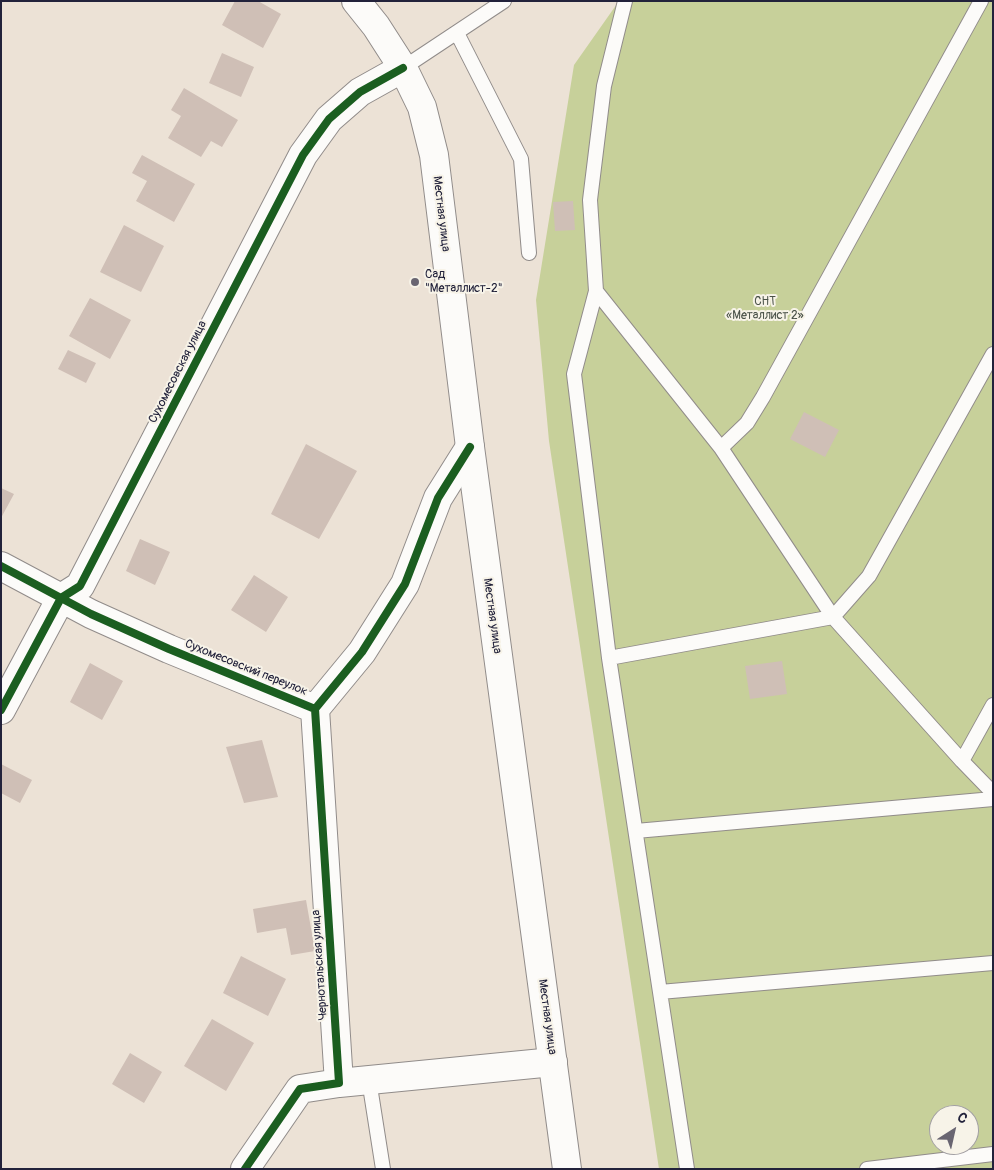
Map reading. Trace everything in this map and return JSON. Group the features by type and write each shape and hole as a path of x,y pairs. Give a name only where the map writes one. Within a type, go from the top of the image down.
{"street":[{"name":"Местная улица","path":"356,1 376,26 403,68 422,107 434,156 470,447 567,1169"},
{"name":"Сухомесовская улица","path":"1,710 61,598 80,586 303,155 329,120 360,92 403,68"},
{"name":"Сухомесовский переулок","path":"1,566 91,614 169,649 315,709 362,652 405,584 438,498 470,447"},
{"name":"Чернотальская улица","path":"315,709 339,1083"},
{"path":"245,1169 300,1089 339,1083 553,1062"}],"lane":[{"path":"403,68 504,1"},
{"path":"625,1 604,86 590,200 596,291 574,374 609,658 688,1169"},
{"path":"721,448 747,422 763,397 981,1"},
{"path":"457,33 521,159 529,253"},
{"path":"596,291 721,448 833,617 993,793"},
{"path":"609,658 833,617 869,576 993,354"},
{"path":"962,761 993,704"},
{"path":"636,831 993,798"},
{"path":"660,992 993,963"},
{"path":"369,1080 382,1169"},
{"path":"867,1169 993,1154"}],"green space":[{"name":"СНТ «Металлист 2»","path":"619,1 993,1 993,1169 659,1169 549,441 536,300 574,65"}],"building":[{"path":"235,1 258,1 281,14 263,48 222,25"},
{"path":"222,53 254,67 241,97 209,83"},
{"path":"184,88 238,120 222,147 211,141 201,157 168,138 181,116 171,110"},
{"path":"142,155 195,184 174,222 136,201 147,181 132,173"},
{"path":"573,201 575,230 555,231 553,202"},
{"path":"124,225 164,246 141,292 100,272"},
{"path":"90,298 131,320 110,359 69,336"},
{"path":"68,350 96,363 86,383 58,369"},
{"path":"804,412 839,430 825,457 790,439"},
{"path":"306,444 357,471 319,539 271,514"},
{"path":"1,488 14,494 1,518"},
{"path":"140,539 170,552 155,585 126,571"},
{"path":"254,575 288,597 266,632 231,610"},
{"path":"782,661 787,694 750,699 745,666"},
{"path":"90,663 123,681 102,720 70,702"},
{"path":"262,740 278,797 244,803 226,747"},
{"path":"1,764 32,780 20,803 1,793"},
{"path":"306,900 315,951 291,955 286,928 257,933 253,909"},
{"path":"241,956 286,979 268,1016 223,993"},
{"path":"212,1019 254,1043 226,1091 184,1066"},
{"path":"130,1053 162,1072 144,1103 112,1084"}],"cycle path":[{"path":"1,710 61,598 80,586 303,155 329,119 360,92 403,68"},
{"path":"1,566 91,614 169,649 315,709 362,652 405,584 438,498 470,447"},
{"path":"245,1169 300,1089 339,1083 315,709"}],"place":[{"name":"Сад \"Металлист-2\"","path":"415,282"}]}
